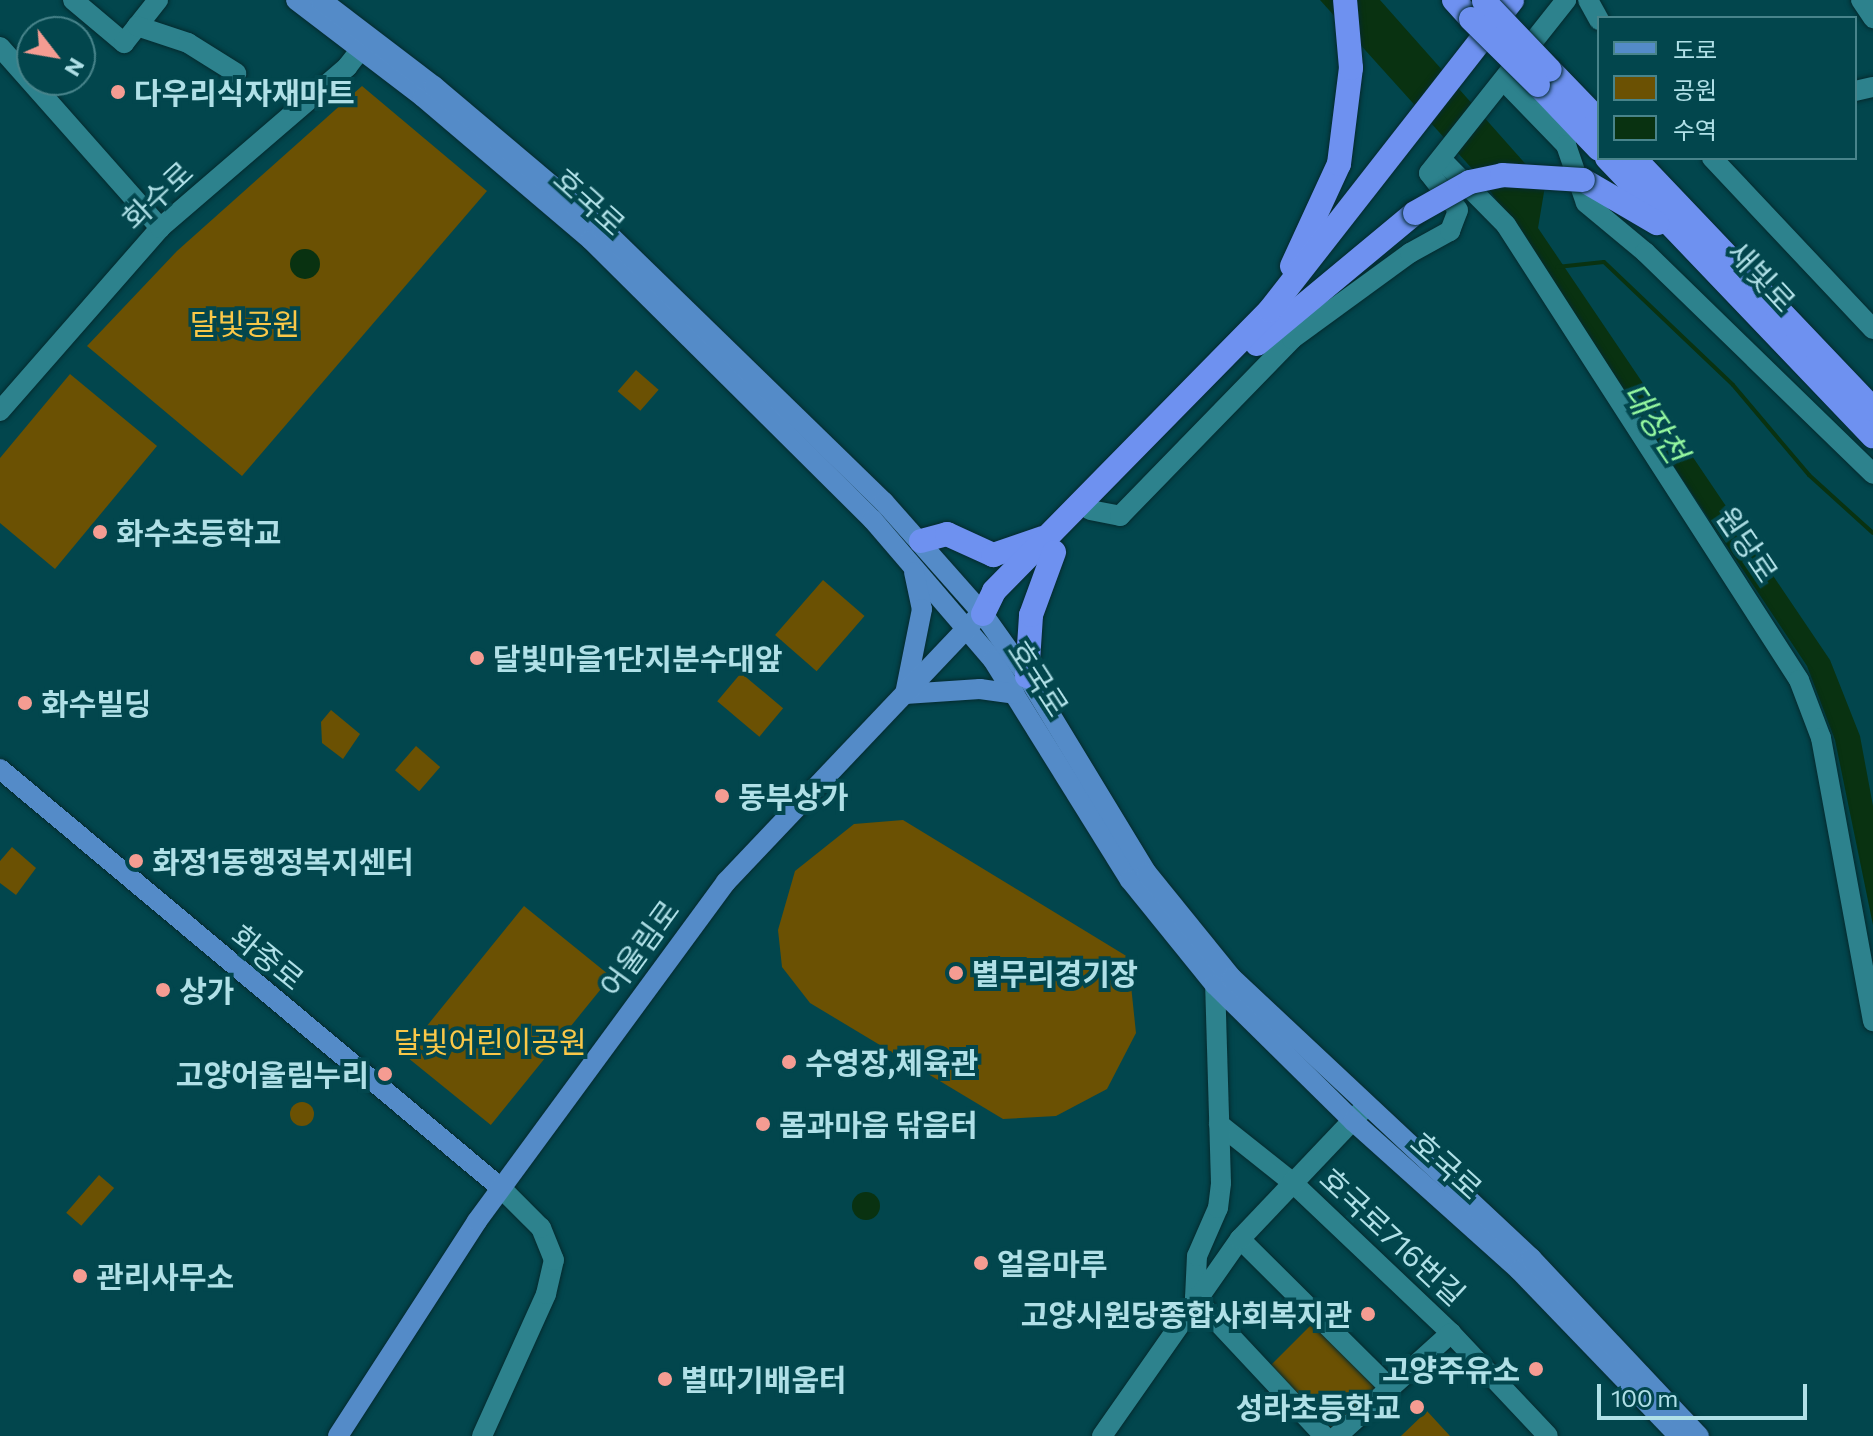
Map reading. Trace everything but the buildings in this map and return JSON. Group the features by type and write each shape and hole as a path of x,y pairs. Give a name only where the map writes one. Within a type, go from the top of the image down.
{"highway":[{"path":"1270,310 1339,164 1348,117 1351,68 1345,0"},
{"path":"1454,0 1479,7 1544,78 1597,146"},
{"path":"1223,378 1389,174 1512,0"},
{"path":"1482,46 1525,0"},
{"path":"1544,78 1597,119"},
{"name":"새빛로","path":"1609,160 1873,436"},
{"name":"새빛로","path":"1636,160 1873,409"},
{"path":"1021,685 1031,615 1050,545 1270,310 1389,174"},
{"path":"975,621 994,591 1090,510 1267,334 1415,213 1470,182 1502,175 1583,180 1688,243"},
{"path":"915,551 947,534 993,555 1050,545"}],"main road":[{"name":"호국로","path":"296,0 366,43"},
{"name":"호국로","path":"321,0 366,43 602,228 915,551 975,621 1147,873 1232,978 1359,1113 1519,1270 1679,1436"},
{"path":"915,551 922,609 905,694 1021,685"},
{"name":"어울림로","path":"338,1436 501,1188 726,882 975,621"},
{"name":"호국로","path":"1021,685 1130,880 1215,985 1359,1113 1531,1258 1699,1436"},
{"name":"화중로","path":"0,769 501,1188"}],"street":[{"path":"73,0 124,43 158,0"},
{"path":"1090,510 1120,516 1292,339 1410,253 1450,231 1458,210 1429,173 1499,90 1566,0"},
{"path":"1861,0 1873,18"},
{"path":"137,26 188,43 236,73"},
{"name":"화수로","path":"0,411 160,228 366,43"},
{"path":"0,47 160,228"},
{"path":"1499,90 1566,145 1586,203 1645,252 1873,474"},
{"name":"원당로","path":"1445,157 1506,225 1799,680 1821,738 1873,1021"},
{"path":"1714,160 1873,329"},
{"path":"1215,985 1218,1208 1197,1256 1195,1298 1324,1436"},
{"name":"호국로716번길","path":"1102,1436 1195,1298 1240,1239 1359,1113"},
{"path":"1219,1124 1292,1182"},
{"name":"호국로716번길","path":"1292,1182 1451,1333 1548,1436"},
{"path":"482,1436 546,1294 554,1260 541,1228 501,1188"},
{"path":"1240,1239 1391,1389"},
{"path":"1337,1436 1451,1333"}],"green space":[{"name":"달빛공원","path":"362,86 487,191 242,476 87,346 177,251"},
{"path":"636,370 659,390 640,411 618,391"},
{"path":"70,374 157,446 55,569 0,523 0,458"},
{"path":"823,580 865,616 817,671 775,635"},
{"path":"741,673 783,708 759,737 717,701"},
{"path":"331,710 360,734 343,759 322,743 321,722"},
{"path":"416,746 440,767 419,791 395,770"},
{"path":"903,820 1128,957 1136,1033 1107,1089 1056,1116 1003,1119 810,1003 782,967 778,930 795,871 854,824"},
{"path":"12,847 36,868 16,895 0,883 0,861"},
{"name":"달빛어린이공원","path":"524,906 611,976 491,1125 404,1054"},
{"path":"302,1102 313,1109 314,1114 307,1125 302,1126 291,1119 290,1114 297,1103"},
{"path":"99,1175 114,1188 81,1226 66,1213"},
{"path":"1313,1323 1377,1387 1334,1431 1269,1367"},
{"path":"1427,1411 1450,1436 1401,1436"}],"water":[{"name":"대장천","path":"1320,0 1380,0 1545,186 1538,228 1830,660 1860,736 1873,806 1873,925 1835,740 1807,666 1485,183"},
{"path":"305,249 311,250 319,258 319,270 311,278 305,279 299,278 291,270 290,264 291,258 299,250"},
{"path":"866,1192 876,1196 880,1206 876,1216 866,1220 856,1216 852,1206 856,1196"}],"waterway":[{"path":"1557,267 1604,262 1733,385 1809,475 1873,533"}],"place":[{"name":"다우리식자재마트","path":"118,92"},
{"name":"화수초등학교","path":"100,532"},
{"name":"달빛마을1단지분수대앞","path":"477,658"},
{"name":"화수빌딩","path":"25,703"},
{"name":"동부상가","path":"722,796"},
{"name":"화정1동행정복지센터","path":"136,861"},
{"name":"별무리경기장","path":"956,973"},
{"name":"상가","path":"163,990"},
{"name":"수영장,체육관","path":"789,1062"},
{"name":"고양어울림누리","path":"385,1074"},
{"name":"몸과마음 닦음터","path":"763,1124"},
{"name":"얼음마루","path":"981,1263"},
{"name":"관리사무소","path":"80,1276"},
{"name":"고양시원당종합사회복지관","path":"1368,1314"},
{"name":"고양주유소","path":"1536,1369"},
{"name":"별따기배움터","path":"665,1379"},
{"name":"성라초등학교","path":"1417,1407"}]}
